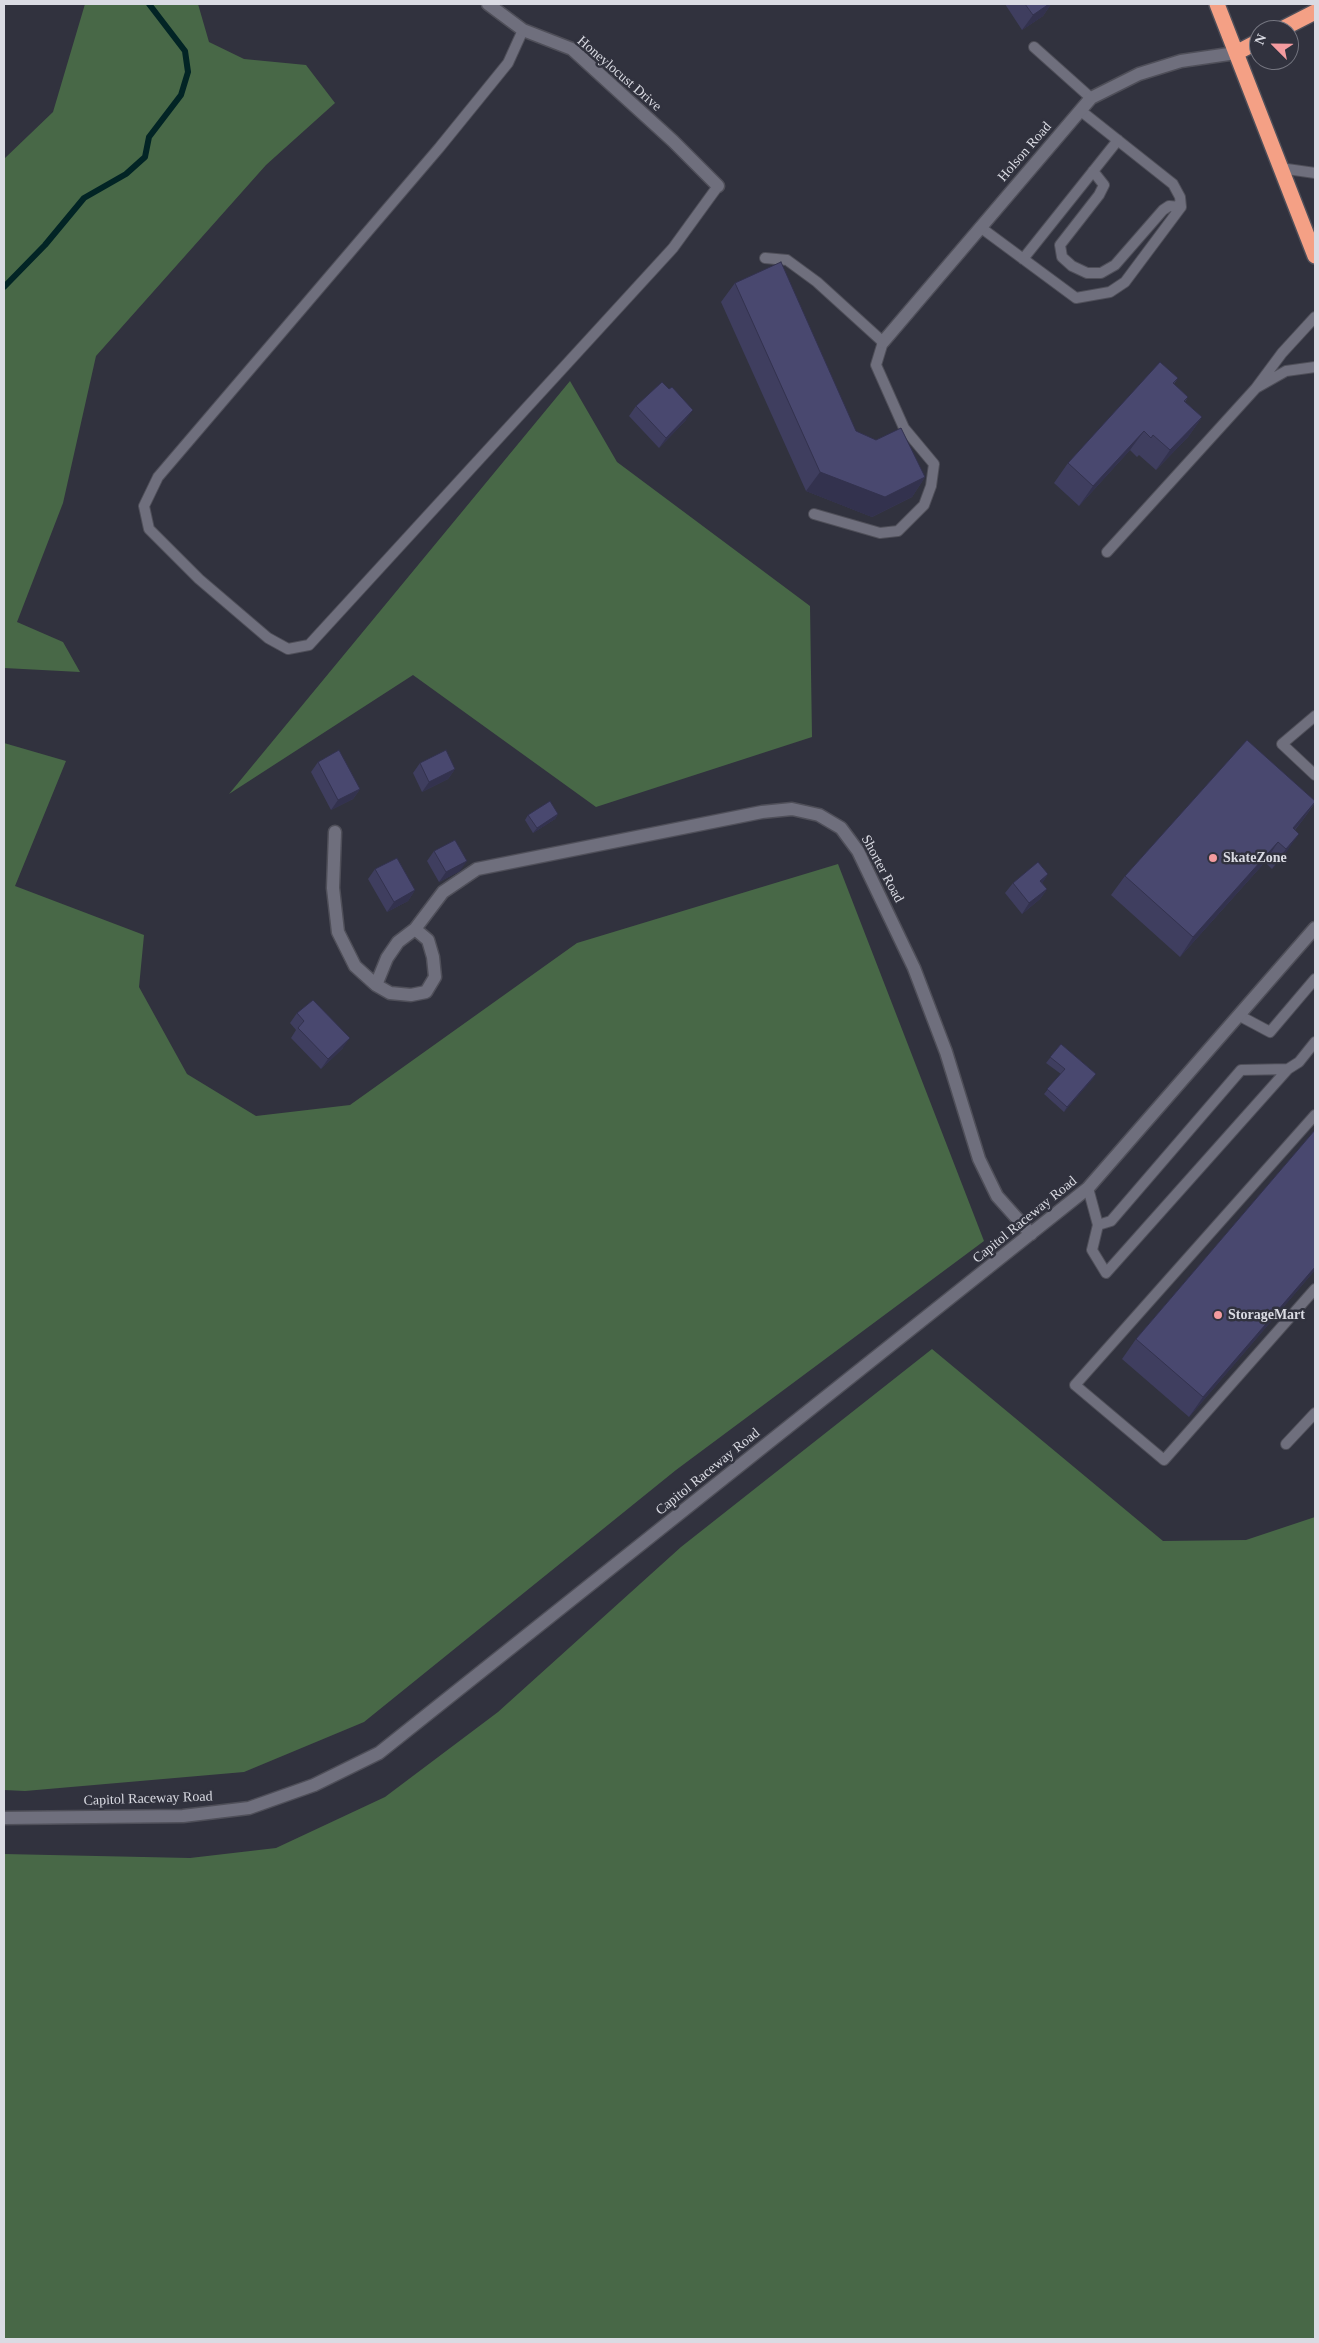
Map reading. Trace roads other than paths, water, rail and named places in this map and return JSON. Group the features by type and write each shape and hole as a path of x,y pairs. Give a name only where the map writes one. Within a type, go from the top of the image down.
{"highway":[{"path":"1217,4 1315,256"},
{"path":"1299,20 1315,12"},
{"path":"1236,52 1249,46"}],"street":[{"name":"Honeylocust Drive","path":"488,4 523,30 572,49 673,141 718,186"},
{"name":"Holson Road","path":"883,342 1091,98 1139,74 1173,64 1236,52"},
{"name":"Shorter Road","path":"376,985 387,958 398,942 415,929 443,892 477,869 762,812 792,810 819,814 841,828 858,850 914,968 946,1052 979,1159 997,1196 1031,1234"},
{"path":"335,832 332,888 338,932 355,966 376,985 390,993 411,995 426,992 435,977 433,957 428,940 415,929"},
{"name":"Capitol Raceway Road","path":"4,1818 183,1816 249,1808 314,1785 379,1753 1088,1188 1315,928"}],"lane":[{"path":"523,30 508,63 439,148 158,476 144,506 149,529 199,579 268,638 288,649 309,645 673,248 718,186"},
{"path":"1034,47 1091,98"},
{"path":"980,227 1076,298 1110,292 1125,282 1182,207 1180,197 1173,184 1081,111"},
{"path":"1023,259 1118,140"},
{"path":"1280,168 1315,173"},
{"path":"1093,171 1104,185 1099,195 1060,245 1062,256 1072,266 1088,273 1101,273 1115,265 1163,210 1169,206 1182,207"},
{"path":"765,258 787,260 817,282 883,342 876,365 904,428 934,464 931,486 924,506 898,531 880,533 814,514"},
{"path":"1107,552 1256,388 1282,353 1315,317"},
{"path":"1256,388 1286,371 1315,366"},
{"path":"1315,716 1282,744 1315,775"},
{"path":"1240,1016 1270,1032 1315,979"},
{"path":"1088,1188 1098,1225 1092,1250 1106,1273 1288,1069 1299,1062 1315,1042"},
{"path":"1098,1225 1111,1220 1241,1070 1288,1069"},
{"path":"1315,1115 1075,1386 1164,1460 1315,1288"},
{"path":"1286,1444 1315,1413"}],"waterway":[{"path":"4,287 45,245 84,198 126,174 145,157 149,137 181,95 188,72 185,51 149,4"}],"place":[{"name":"SkateZone","path":"1213,858"},
{"name":"StorageMart","path":"1218,1315"}]}
